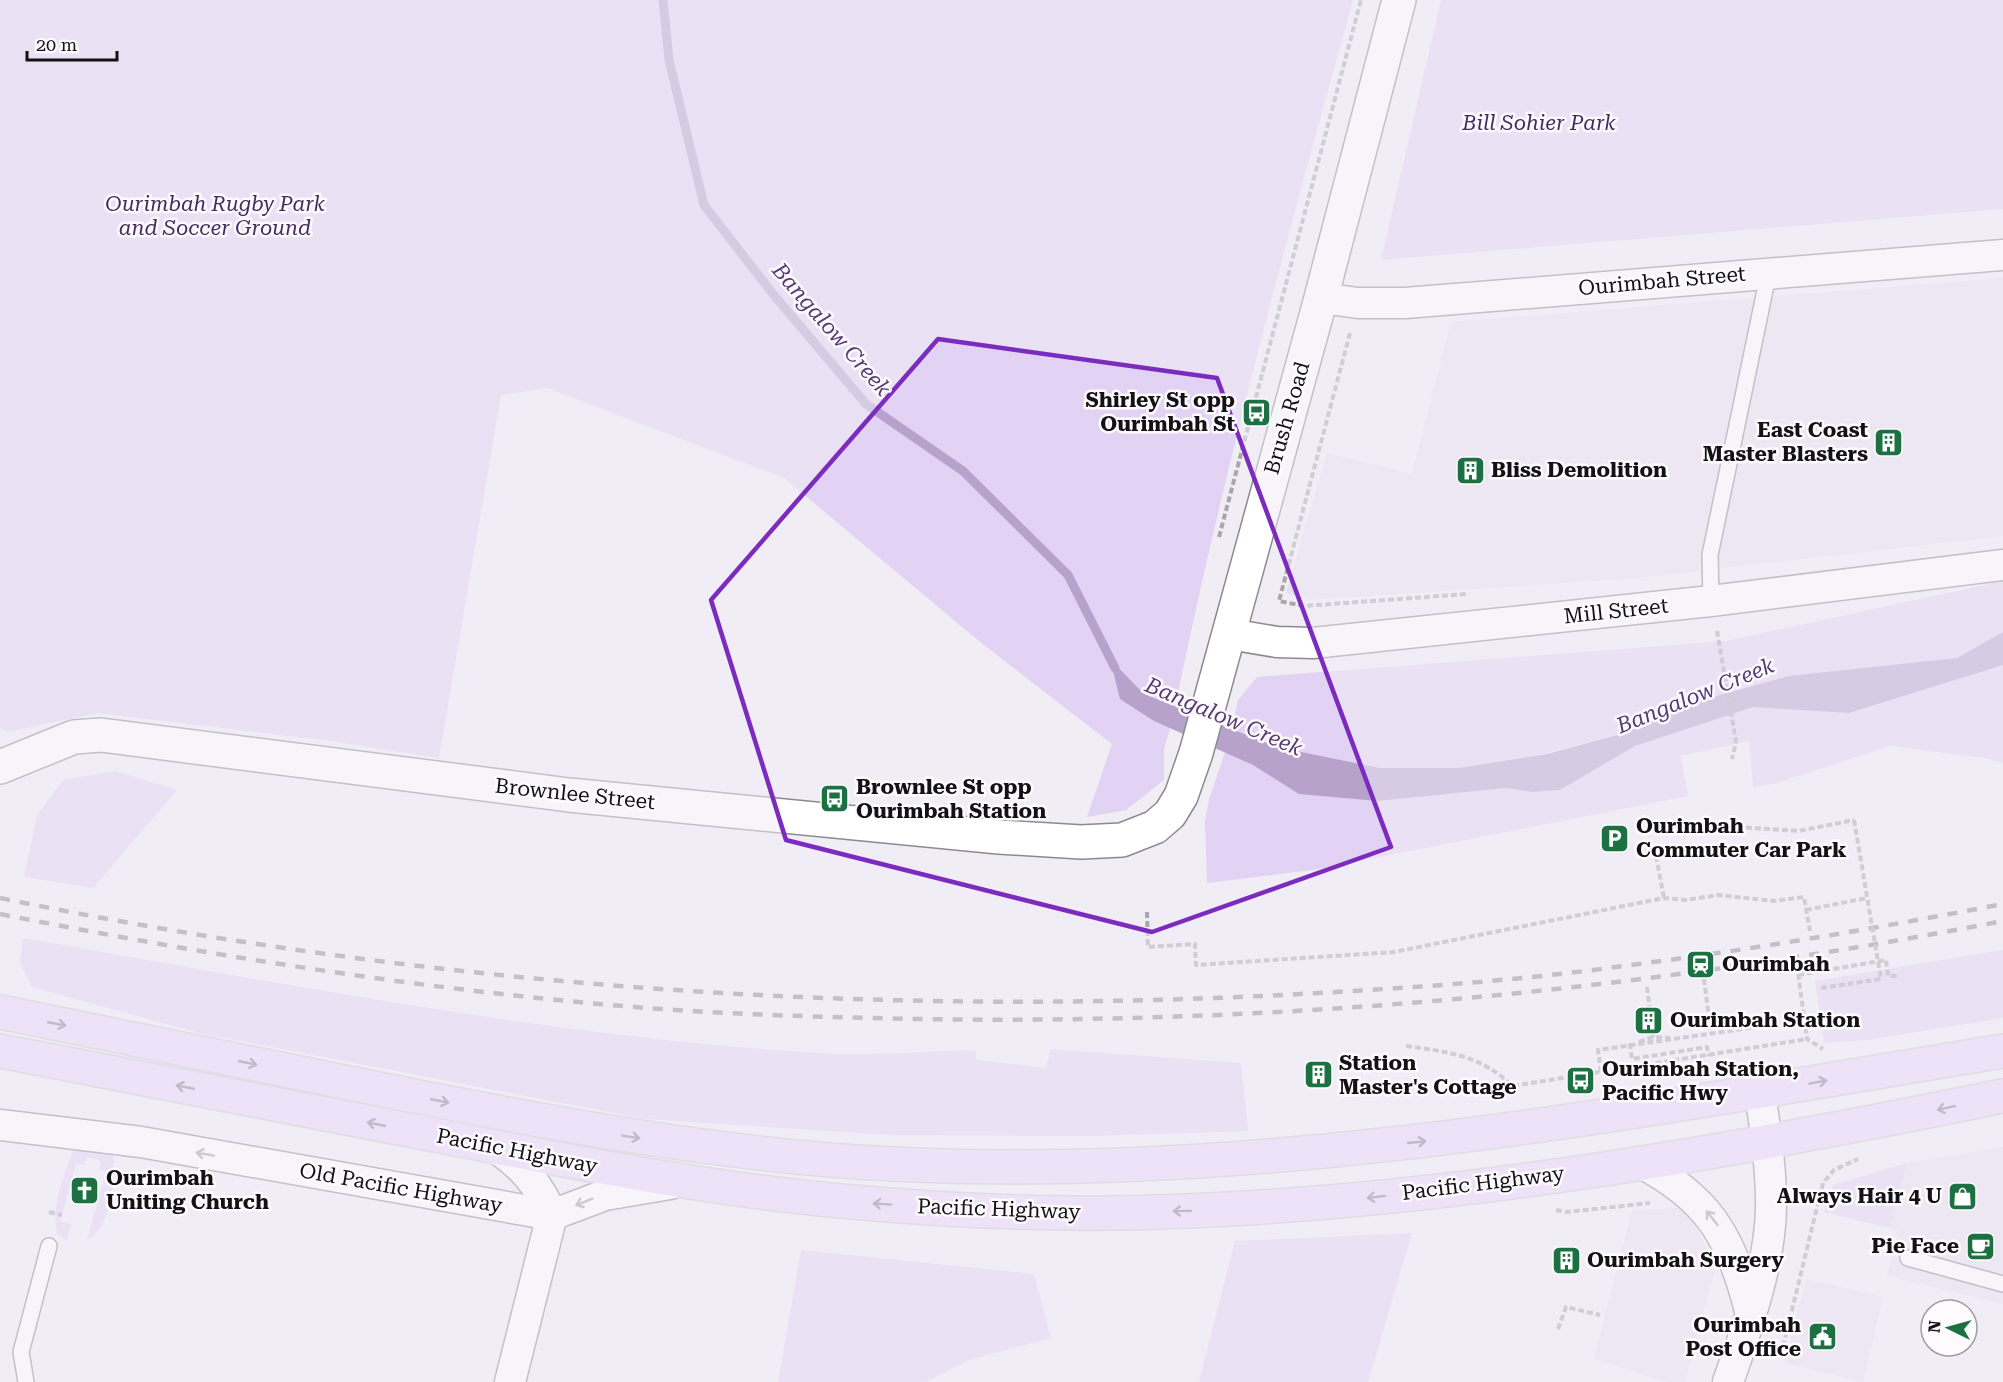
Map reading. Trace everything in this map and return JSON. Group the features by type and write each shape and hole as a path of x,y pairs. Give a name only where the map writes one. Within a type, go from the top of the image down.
{"main road":[{"name":"Pacific Highway","path":"0,1012 542,1122 732,1150 895,1164 1108,1168 1419,1142 1760,1092 2003,1051"},
{"name":"Pacific Highway","path":"0,1051 681,1183 850,1202 1037,1212 1184,1211 1331,1202 1639,1162 1766,1142 2003,1097"}],"street":[{"name":"Brush Road","path":"1155,827 1170,814 1181,796 1196,753 1321,298 1399,0"},
{"name":"Ourimbah Street","path":"1321,298 1358,303 1405,303 1769,271 2003,255"},
{"name":"Mill Street","path":"1229,634 1278,642 1313,643 1711,601 2003,565"},
{"name":"Brownlee Street","path":"0,766 74,737 101,735 569,795 999,837 1103,841 1139,835 1155,827"},
{"path":"1728,1382 1767,1246 1770,1218 1766,1142 1760,1092"},
{"name":"Old Pacific Highway","path":"0,1125 141,1142 552,1215"},
{"path":"495,1147 528,1173 542,1191 552,1215 510,1382"},
{"path":"1639,1162 1690,1193 1719,1226 1741,1275 1750,1311"},
{"path":"552,1215 588,1200 627,1189 681,1183"}],"lane":[{"path":"1711,601 1710,555 1769,271"},
{"path":"26,1382 21,1352 48,1246"},
{"path":"1908,1258 2003,1284"}],"path":[{"path":"1219,537 1361,0"},
{"path":"1358,303 1279,601 1304,606 1471,593"},
{"path":"1711,601 1736,742 1732,759"},
{"path":"1737,827 1799,831 1854,820 1881,979 1821,988"},
{"path":"1656,856 1664,898"},
{"path":"1147,912 1148,946 1195,944 1196,965 1394,952 1664,898 1686,900 1718,895 1774,901 1804,897 1810,931"},
{"path":"1806,910 1867,898"},
{"path":"1798,975 1886,960 1888,976 1899,976"},
{"path":"1797,965 1807,1039"},
{"path":"1704,979 1711,1034"},
{"path":"1647,987 1653,1037"},
{"path":"1601,1072 1598,1050 1804,1020"},
{"path":"1630,1046 1653,1037 1679,1038"},
{"path":"1406,1046 1473,1058 1497,1070 1512,1086 1807,1039 1829,1052"},
{"path":"1630,1046 1632,1059 1707,1047 1709,1056"},
{"path":"1782,1355 1823,1184 1834,1170 1864,1157"},
{"path":"49,1212 62,1215"},
{"path":"1558,1329 1566,1307 1600,1315"}],"highlighted area":[{"path":"938,339 1217,378 1391,847 1152,932 786,840 711,600"}],"shaded area":[{"path":"2003,278 2003,536 1636,578 1309,600 1286,593 1327,453 1412,474 1451,322"},
{"path":"2003,632 2003,665 1849,713 1753,707 1635,746 1560,790 1532,792 1506,788 1378,801 1299,794 1253,765 1154,721 1120,699 1110,659 1144,694 1277,747 1380,768 1458,768 1547,754 1621,734 1691,703 1789,676 1957,658"},
{"path":"2003,1147 2003,1304 1887,1276 1898,1231 1889,1228 1907,1163"},
{"path":"1677,1208 1689,1215 1716,1265 1685,1382 1667,1382 1594,1359 1632,1210"},
{"path":"1806,1279 1883,1297 1863,1382 1785,1363"}],"green space":[{"name":"Ourimbah Rugby Park and Soccer Ground","path":"0,0 1353,0 1236,440 1175,707 1144,694 1111,660 1154,721 1170,728 1164,749 1164,780 1126,810 1087,817 1112,744 979,641 784,478 547,388 501,395 439,758 330,741 97,713 8,732 0,728"},
{"name":"Bill Sohier Park","path":"1441,0 2003,0 2003,209 1381,260"},
{"path":"2003,581 2003,763 1985,758 1890,746 1773,784 1753,787 1749,741 1681,756 1688,796 1319,869 1207,883 1205,821 1209,800 1225,752 1253,765 1378,801 1506,788 1532,792 1560,790 1635,746 1667,735 1788,677 1691,703 1621,734 1547,753 1458,768 1380,768 1277,747 1232,729 1238,700 1257,677 1726,641"},
{"path":"115,771 177,790 93,888 24,877 37,815 63,780"},
{"path":"23,938 421,1007 620,1035 840,1054 976,1050 976,1060 1046,1068 1051,1049 1241,1063 1248,1131 1091,1136 889,1135 645,1119 199,1033 32,987 20,963"},
{"path":"2003,950 2003,1018 1868,1040 1824,1043 1815,981"},
{"path":"74,1148 113,1152 114,1174 107,1213 102,1225 87,1240 106,1172 99,1169 101,1161 87,1157 84,1165 76,1164 60,1221 71,1224 67,1240 58,1236 56,1226 55,1215 59,1192"},
{"path":"1907,1163 1889,1228 1824,1212 1833,1185"},
{"path":"1412,1233 1368,1382 1199,1382 1235,1241"},
{"path":"801,1250 1034,1274 1051,1338 972,1359 926,1382 778,1382"}],"waterway":[{"name":"Bangalow Creek","path":"663,0 669,60 704,205 773,294 866,404 963,471 1068,575 1115,668"}],"railway":[{"path":"0,898 161,928 322,954 484,973 647,988 810,997 973,1002 1137,1000 1300,994 1502,980 1718,953 2003,904"},
{"path":"0,914 152,943 304,968 534,998 687,1011 915,1019 1190,1016 1462,999 1732,967 1867,946 2003,921"}],"place":[{"name":"Shirley St opp Ourimbah St","path":"1256,412"},
{"name":"East Coast Master Blasters","path":"1889,442"},
{"name":"Bliss Demolition","path":"1470,470"},
{"name":"Brownlee St opp Ourimbah Station","path":"835,799"},
{"name":"Ourimbah Commuter Car Park","path":"1615,838"},
{"name":"Ourimbah","path":"1701,964"},
{"name":"Ourimbah Station","path":"1649,1020"},
{"name":"Station Master's Cottage","path":"1318,1075"},
{"name":"Ourimbah Station, Pacific Hwy","path":"1581,1081"},
{"name":"Ourimbah Uniting Church","path":"85,1190"},
{"name":"Always Hair 4 U","path":"1963,1196"},
{"name":"Pie Face","path":"1980,1246"},
{"name":"Ourimbah Surgery","path":"1566,1260"},
{"name":"Ourimbah Post Office","path":"1822,1337"}]}
